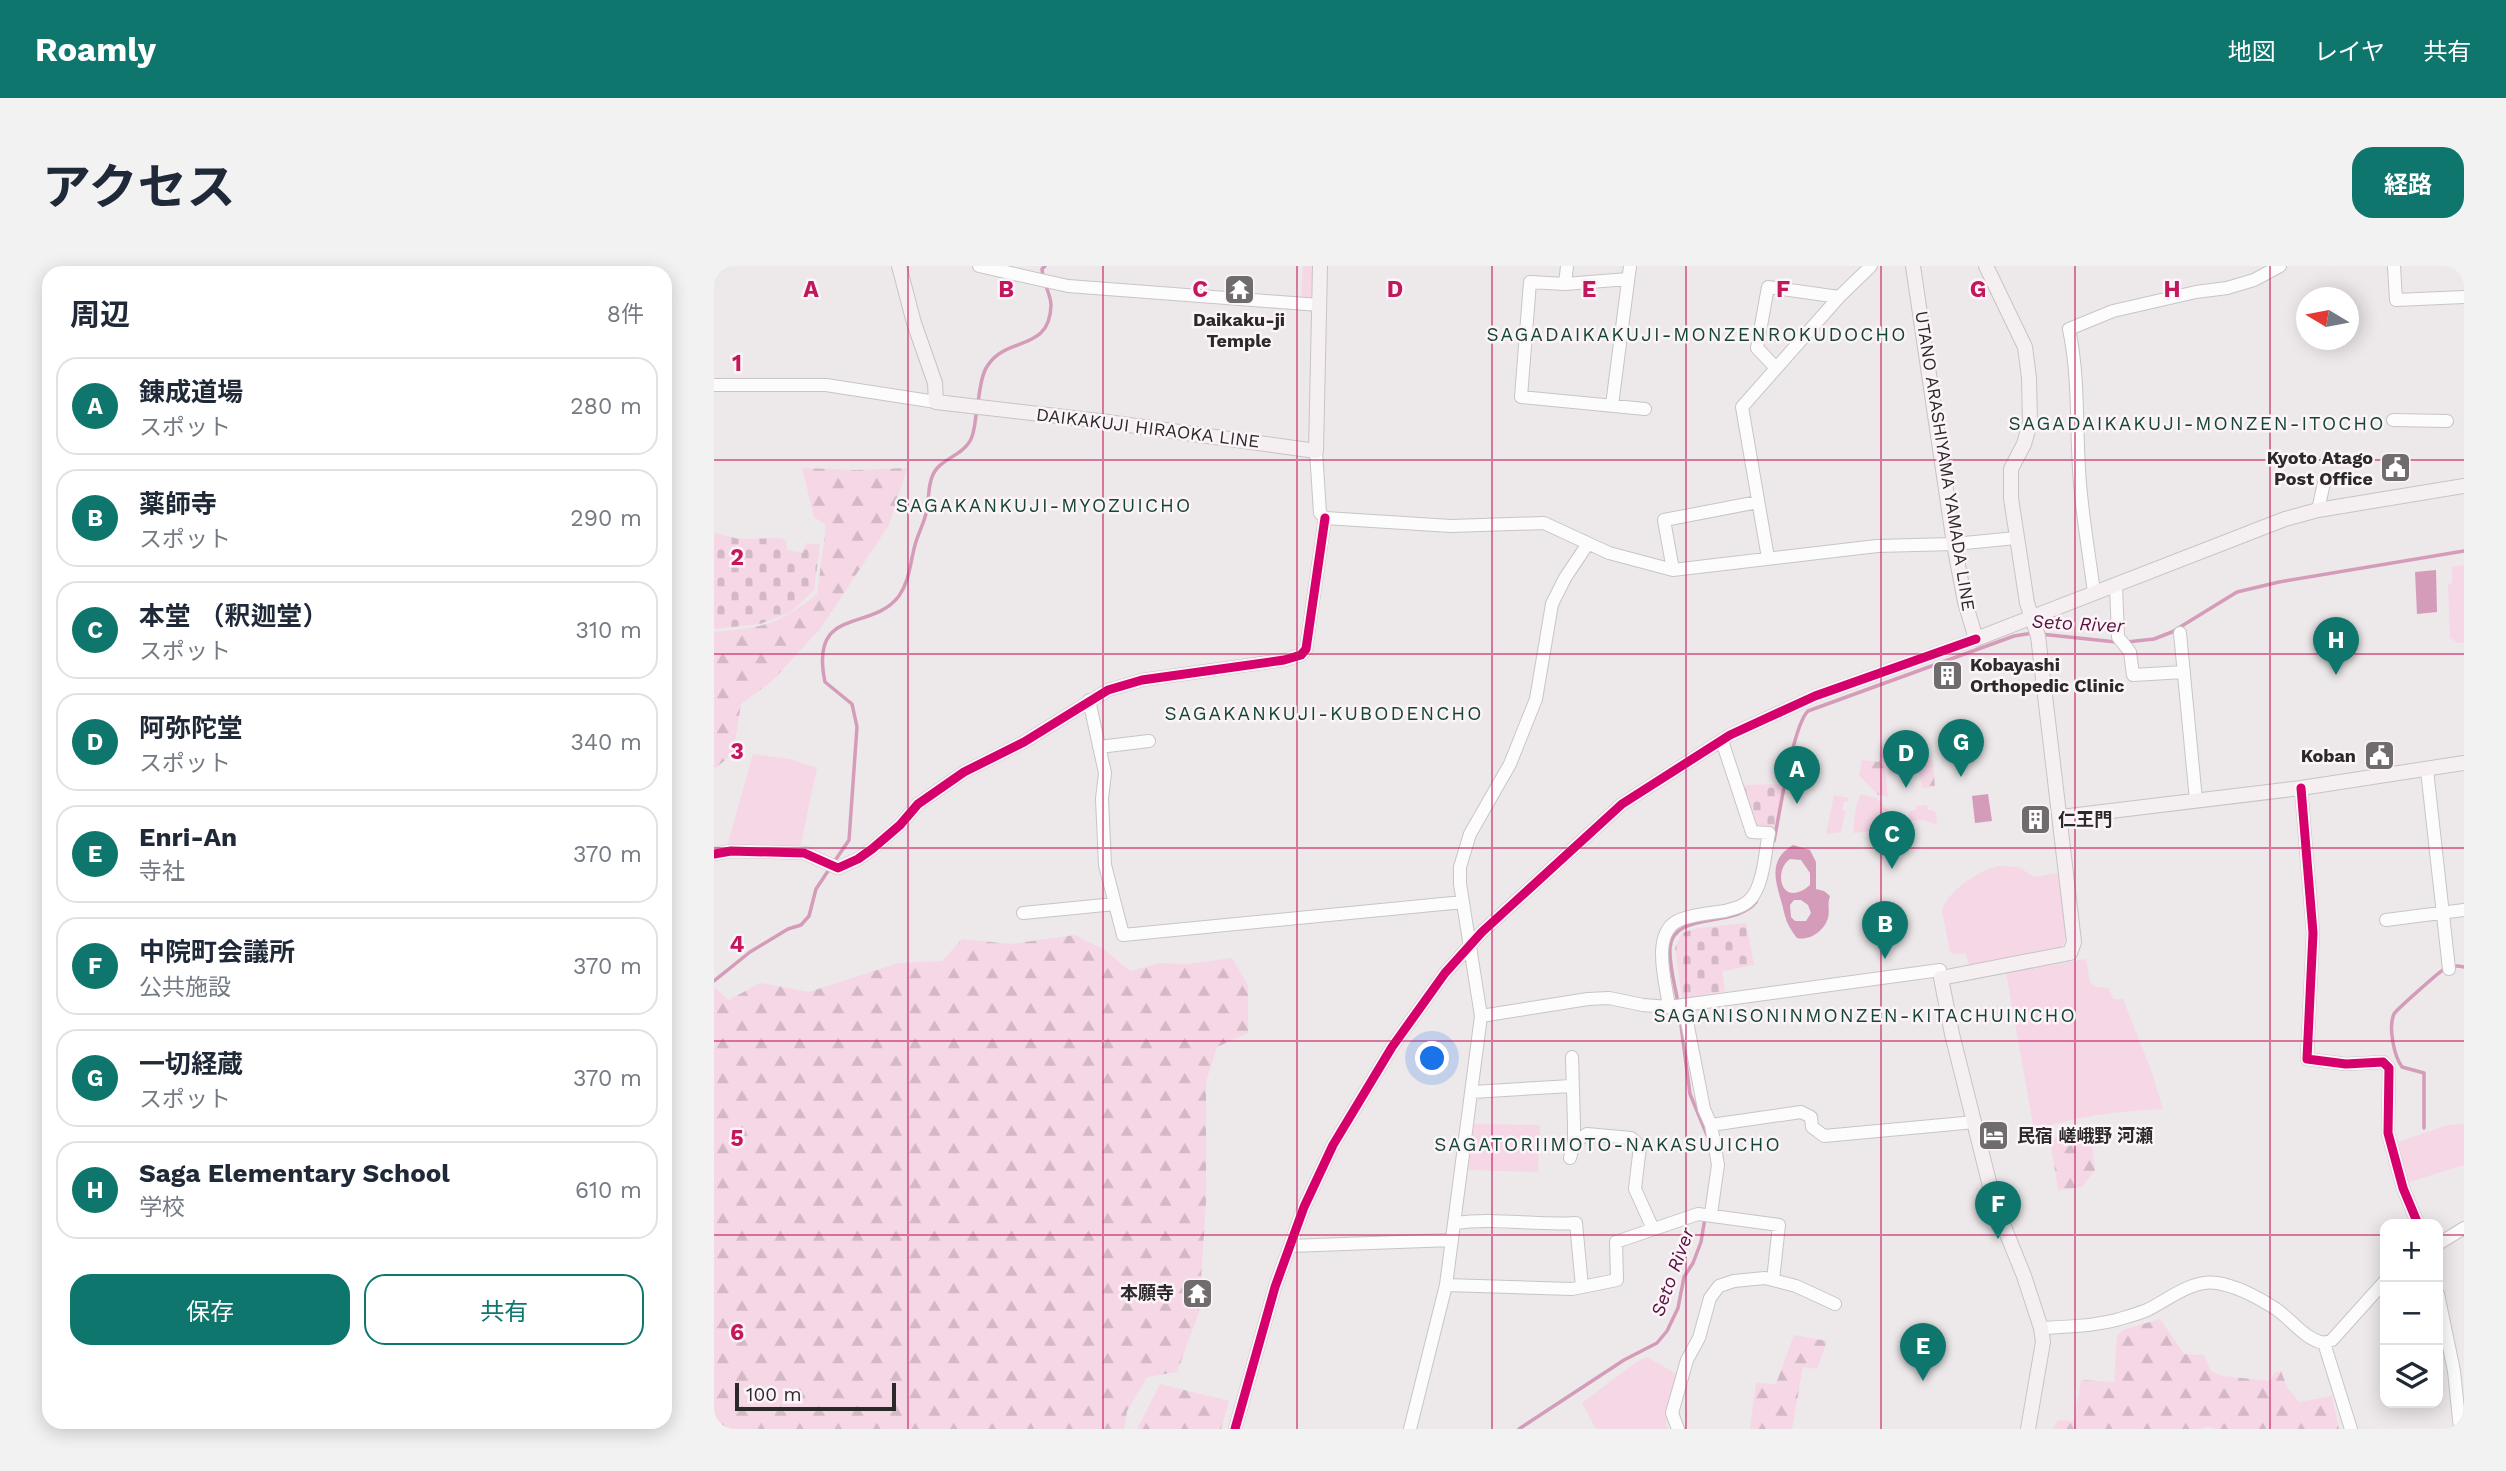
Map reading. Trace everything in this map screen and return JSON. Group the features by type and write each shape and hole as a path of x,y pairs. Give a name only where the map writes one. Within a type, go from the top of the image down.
{"main road":[{"path":"899,266 914,323 935,383 936,402"},
{"path":"1316,451 1320,266"},
{"name":"UTANO ARASHIYAMA YAMADA LINE","path":"1913,266 1954,544 1965,602 1976,639 2035,627 2094,593 2237,536 2318,510 2464,486"},
{"path":"1986,266 2025,347 2030,423 2024,444 2011,469 2011,498 2015,538 2035,627 2074,942 2070,953 1941,978 1952,1034 1994,1202 2024,1276 2041,1328 2043,1342 2028,1429"},
{"name":"DAIKAKUJI HIRAOKA LINE","path":"936,402 1110,422 1316,451"},
{"path":"2060,817 2301,788 2464,763"}],"street":[{"path":"979,266 1068,286 1319,305"},
{"path":"1565,284 1567,266"},
{"path":"1768,558 1742,407 1839,297 1871,266"},
{"path":"2094,593 2079,469 2076,375 2069,329 2113,311 2254,280 2280,266"},
{"path":"2394,266 2396,300 2458,299"},
{"path":"1612,405 1629,272 1565,284 1530,282 1521,397 1645,409"},
{"path":"1776,368 1757,348 1768,287 1839,297"},
{"path":"714,385 825,385 936,402"},
{"path":"2393,420 2447,421"},
{"path":"1316,451 1320,513 1325,518 1451,526 1544,523 1587,545 1672,570 1877,546 1954,544 2015,538"},
{"path":"2318,510 2325,478"},
{"path":"1672,570 1664,520 1758,502"},
{"path":"714,854 731,851 804,853 832,866 865,854 900,825 918,803 964,772 1024,742 1108,690 1142,680 1261,664 1301,655 1307,649 1325,518"},
{"path":"1409,1429 1446,1285 1481,1016 1462,902 1460,875 1463,852 1470,834 1510,764 1524,730 1536,699 1552,604 1587,545"},
{"path":"2116,585 2121,642 2130,652 2133,675 2184,672"},
{"path":"2180,633 2196,800"},
{"path":"1235,1429 1275,1287 1304,1207 1334,1145 1377,1070 1439,982 1471,945 1514,901 1622,804 1730,735 1815,696 1976,639"},
{"path":"1089,700 1105,773 1102,799 1105,865 1124,935 1462,902"},
{"path":"1099,747 1149,741"},
{"path":"1706,1214 1718,1165 1711,1125 1704,1109 1661,951 1664,937 1672,925 1681,919 1735,909 1750,899 1758,884 1769,833 1752,832 1722,741"},
{"path":"2427,770 2449,969"},
{"path":"2301,788 2314,933 2307,1059 2346,1064 2383,1062 2389,1069 2388,1133 2403,1188 2416,1219"},
{"path":"1023,913 1115,904"},
{"path":"2386,920 2464,910"},
{"path":"1481,1016 1588,999 1609,998 1643,1005 1677,1006 1940,970 1941,978"},
{"path":"1570,1158 1574,1139 1572,1057"},
{"path":"1472,1092 1571,1086"},
{"path":"1711,1125 1801,1112 1811,1118 1812,1127 1824,1136 1975,1122"},
{"path":"1574,1139 1587,1134 1631,1139 1640,1146 1635,1189 1653,1230"},
{"path":"1446,1285 1572,1289 1617,1280 1616,1242 1706,1214 1779,1224 1773,1280"},
{"path":"1455,1223 1478,1220 1554,1225 1576,1223 1582,1287"},
{"path":"2443,1241 2464,1228"},
{"path":"1290,1246 1452,1240"},
{"path":"1678,1429 1672,1413 1687,1360 1699,1338 1706,1309 1719,1286 1734,1281 1773,1280 1796,1286 1835,1304"},
{"path":"2041,1328 2114,1321 2148,1310 2160,1301 2200,1284 2214,1282 2242,1290 2277,1310 2305,1334 2324,1343 2332,1340 2380,1287"},
{"path":"2443,1318 2454,1371 2460,1429"},
{"path":"2324,1343 2351,1429"}],"green space":[{"path":"1303,266 1313,266 1311,297 1301,299"},
{"path":"802,468 907,468 889,525 820,629 772,681 741,704 733,754 714,769 714,632 758,626 780,619 817,594 826,525 814,517"},
{"path":"714,533 739,539 781,538 786,541 787,550 803,553 806,543 820,545 814,590 791,612 760,624 714,629"},
{"path":"2464,565 2464,643 2458,643 2450,638 2448,584 2452,583 2452,567"},
{"path":"1886,741 1890,742 1891,749 1929,754 1933,763 1935,787 1922,788 1919,771 1889,774"},
{"path":"1881,742 1888,797 1878,795 1859,775 1862,760 1879,762"},
{"path":"753,754 790,759 817,768 800,848 727,847"},
{"path":"1784,784 1774,829 1755,828 1743,785"},
{"path":"1861,794 1876,798 1889,811 1884,830 1853,833 1856,806"},
{"path":"1834,795 1849,798 1844,801 1841,832 1826,834"},
{"path":"1927,805 1928,810 1936,813 1937,825 1923,820 1910,821 1909,811 1916,810 1916,806"},
{"path":"1997,866 2019,867 2034,877 2059,873 2066,935 2062,948 1970,966 1965,953 1950,952 1942,910 1946,902 1965,882"},
{"path":"1746,923 1754,965 1722,971 1725,991 1682,999 1675,948 1682,933 1698,928"},
{"path":"1075,935 1105,950 1130,971 1159,963 1187,964 1232,958 1248,985 1248,1033 1217,1047 1206,1082 1206,1201 1199,1312 1177,1372 1147,1377 1127,1411 1124,1429 714,1429 714,987 729,1000 760,983 809,992 899,963 942,961 962,939 1010,944"},
{"path":"2086,959 2090,983 2096,987 2108,988 2114,999 2123,999 2163,1109 2098,1115 2034,1130 2006,972"},
{"path":"1474,1124 1540,1125 1538,1172 1468,1170"},
{"path":"2464,1124 2464,1165 2406,1183 2396,1143 2447,1125"},
{"path":"2090,1130 2095,1170 2082,1187 2058,1190 2050,1139"},
{"path":"2160,1319 2184,1354 2204,1355 2211,1371 2223,1376 2270,1381 2274,1373 2281,1371 2287,1387 2299,1402 2332,1396 2339,1429 2214,1429 2209,1426 2200,1429 2052,1429 2058,1420 2074,1421 2081,1380 2114,1382 2117,1336 2123,1330"},
{"path":"1794,1335 1827,1341 1817,1369 1803,1367 1792,1429 1750,1429 1756,1383 1776,1384"},
{"path":"1647,1357 1678,1375 1666,1424 1668,1429 1596,1429 1582,1403"},
{"path":"1160,1384 1229,1401 1221,1429 1137,1429"}],"shaded area":[{"path":"2436,570 2437,612 2417,614 2415,572"},
{"path":"1988,794 1992,821 1975,823 1972,796"},
{"path":"1793,845 1810,850 1816,862 1816,889 1830,896 1826,923 1816,934 1807,938 1797,938 1791,929 1777,887 1777,864 1785,851","holes":["1790,859 1801,860 1810,873 1810,885 1794,893 1784,888 1781,876","1794,900 1801,900 1808,905 1811,913 1806,921 1795,921 1791,917 1790,905"]}],"waterway":[{"path":"978,402 982,378 988,365 1006,350 1036,337 1049,320 1050,297 1042,269 1045,266"},
{"path":"834,862 849,840 857,727 852,704 825,682 822,658 826,641 834,631 846,624 887,607 903,590 926,514 932,477 939,466 961,451 970,441 977,409"},
{"name":"Seto River","path":"2127,642 2154,639 2172,632 2237,592 2279,582 2464,551"},
{"name":"Seto River","path":"1774,841 1792,752 1802,720 1808,711 2014,636 2033,633"},
{"name":"Seto River","path":"2040,634 2116,642"},
{"path":"714,981 750,952 788,929 801,925 809,916 816,889 830,868"},
{"name":"Seto River","path":"1678,1003 1670,955 1674,936 1693,924 1734,915 1756,902"},
{"path":"2424,1128 2424,1073 2402,1067 2393,1041 2392,1020 2402,1006 2443,970 2454,966 2464,967"},
{"name":"Seto River","path":"1679,1010 1690,1094 1707,1135"},
{"name":"Seto River","path":"1519,1429 1624,1360 1657,1343 1667,1331 1678,1308 1684,1277 1701,1242 1705,1218"}],"cycle path":[{"path":"714,854 731,851 804,853 838,868 872,849 900,825 918,804 964,772 1024,742 1108,690 1142,680 1284,660 1301,655 1306,649 1325,518"},
{"path":"1235,1429 1275,1287 1304,1207 1333,1145 1392,1047 1445,973 1482,932 1622,804 1730,735 1815,696 1976,639"},
{"path":"2301,788 2313,933 2307,1059 2346,1064 2383,1062 2389,1068 2388,1133 2403,1188 2416,1219"}],"place":[{"name":"Daikaku-ji Temple","path":"1239,290"},
{"name":"Kyoto Atago Post Office","path":"2396,468"},
{"name":"Kobayashi Orthopedic Clinic","path":"1947,675"},
{"name":"Saga Elementary School","path":"2336,675"},
{"name":"Koban","path":"2379,756"},
{"name":"一切経蔵","path":"1961,777"},
{"name":"阿弥陀堂","path":"1906,788"},
{"name":"錬成道場","path":"1797,804"},
{"name":"仁王門","path":"2035,820"},
{"name":"本堂 （釈迦堂）","path":"1892,869"},
{"name":"薬師寺","path":"1885,959"},
{"name":"民宿 嵯峨野 河瀬","path":"1994,1136"},
{"name":"中院町会議所","path":"1998,1239"},
{"name":"本願寺","path":"1197,1293"},
{"name":"Enri-An","path":"1923,1381"}],"district":[{"name":"SAGADAIKAKUJI-MONZENROKUDOCHO","path":"1697,334"},
{"name":"SAGADAIKAKUJI-MONZEN-ITOCHO","path":"2197,423"},
{"name":"SAGAKANKUJI-MYOZUICHO","path":"1044,505"},
{"name":"SAGAKANKUJI-KUBODENCHO","path":"1324,713"},
{"name":"SAGANISONINMONZEN-KITACHUINCHO","path":"1865,1015"},
{"name":"SAGATORIIMOTO-NAKASUJICHO","path":"1608,1144"}]}
